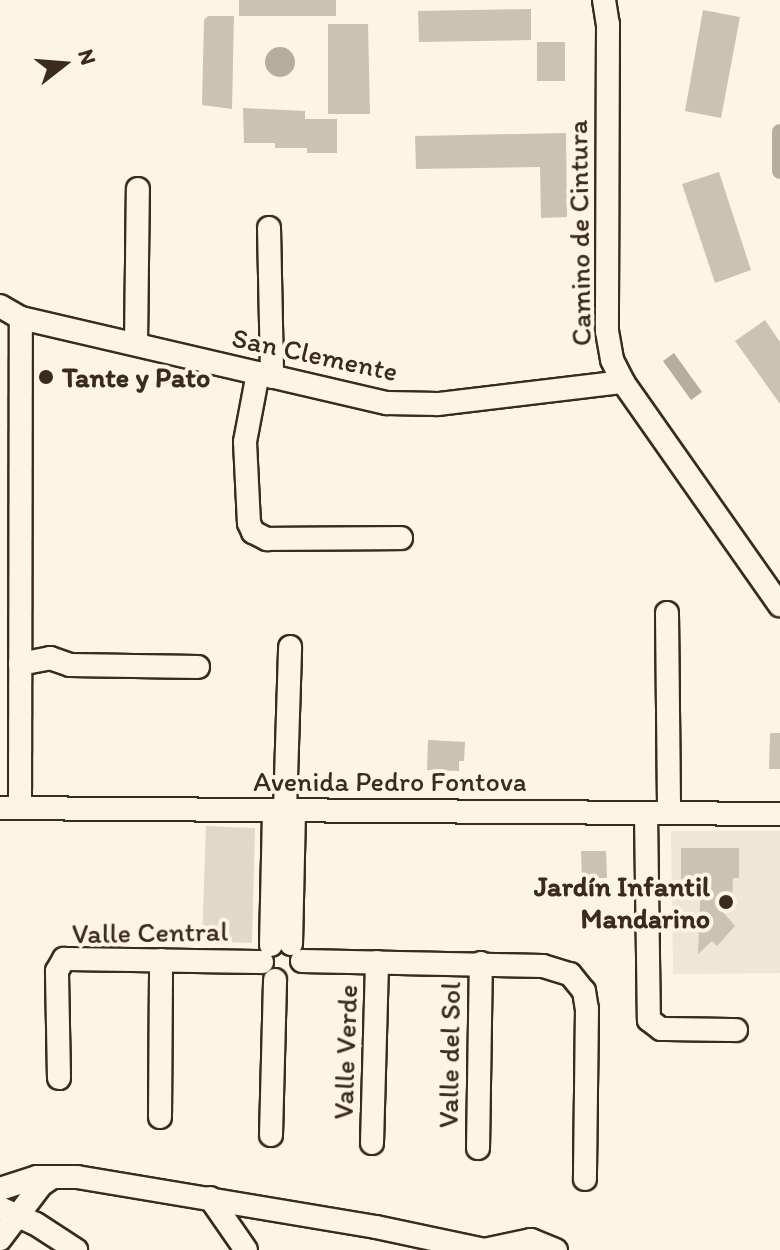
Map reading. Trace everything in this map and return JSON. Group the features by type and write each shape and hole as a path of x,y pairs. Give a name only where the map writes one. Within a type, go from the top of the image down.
{"street":[{"name":"Camino de Cintura","path":"604,0 608,24 607,331 612,360 623,382 780,605"},
{"path":"136,344 138,189"},
{"path":"269,228 265,375 245,442 249,523 253,532 267,539 401,538"},
{"name":"San Clemente","path":"0,306 21,318 373,401 420,405 623,382"},
{"path":"10,808 20,664 21,318"},
{"path":"667,613 669,813"},
{"path":"271,1135 290,647"},
{"path":"20,664 46,671 59,671 70,665 198,667"},
{"name":"Avenida Pedro Fontova","path":"10,808 780,814"},
{"path":"646,813 649,1020 661,1029 736,1030"},
{"name":"Valle Central","path":"59,1078 57,971 60,962 69,959 280,958 551,967 576,979 584,991 587,1009 585,1179"},
{"path":"160,1117 161,960"},
{"name":"Valle Verde","path":"372,1143 377,962"},
{"name":"Valle del Sol","path":"478,1148 481,963"},
{"path":"0,1239 9,1212 53,1177"},
{"path":"0,1189 30,1179 77,1177 210,1198 233,1212 484,1250 531,1240 556,1250"},
{"path":"9,1212 76,1250"},
{"path":"233,1212 246,1250"}],"shaded area":[{"path":"280,47 286,48 294,56 294,68 286,76 280,77 274,76 266,68 265,62 266,56 274,48"},
{"path":"674,353 702,392 691,400 663,361"},
{"path":"206,826 255,828 252,943 202,941"},
{"name":"Jardín Infantil Mandarino","path":"671,831 780,831 780,973 673,974"}],"building":[{"path":"239,0 336,0 336,16 239,16"},
{"path":"531,9 531,40 419,42 418,11"},
{"path":"703,10 740,17 721,118 685,111"},
{"path":"208,16 234,16 232,109 202,105 204,20"},
{"path":"328,24 368,24 370,114 328,114"},
{"path":"537,42 565,42 565,81 537,81"},
{"path":"243,108 305,111 305,119 337,119 337,153 307,153 307,148 275,148 275,143 244,143"},
{"path":"566,133 567,217 541,218 540,167 416,169 415,136"},
{"path":"719,172 751,270 715,283 682,184"},
{"path":"765,320 780,342 780,404 735,341"},
{"path":"770,733 780,733 780,769 769,769"},
{"path":"428,740 465,742 464,761 459,761 459,771 427,770"},
{"path":"681,848 739,848 739,878 733,878 732,905 716,904 735,926 717,946 712,941 698,954 701,879 681,879"},
{"path":"581,851 606,851 607,878 582,878"}],"waterway":[{"path":"780,132 780,171"}],"place":[{"name":"Tante y Pato","path":"46,377"},
{"name":"Jardín Infantil Mandarino","path":"726,902"}]}
